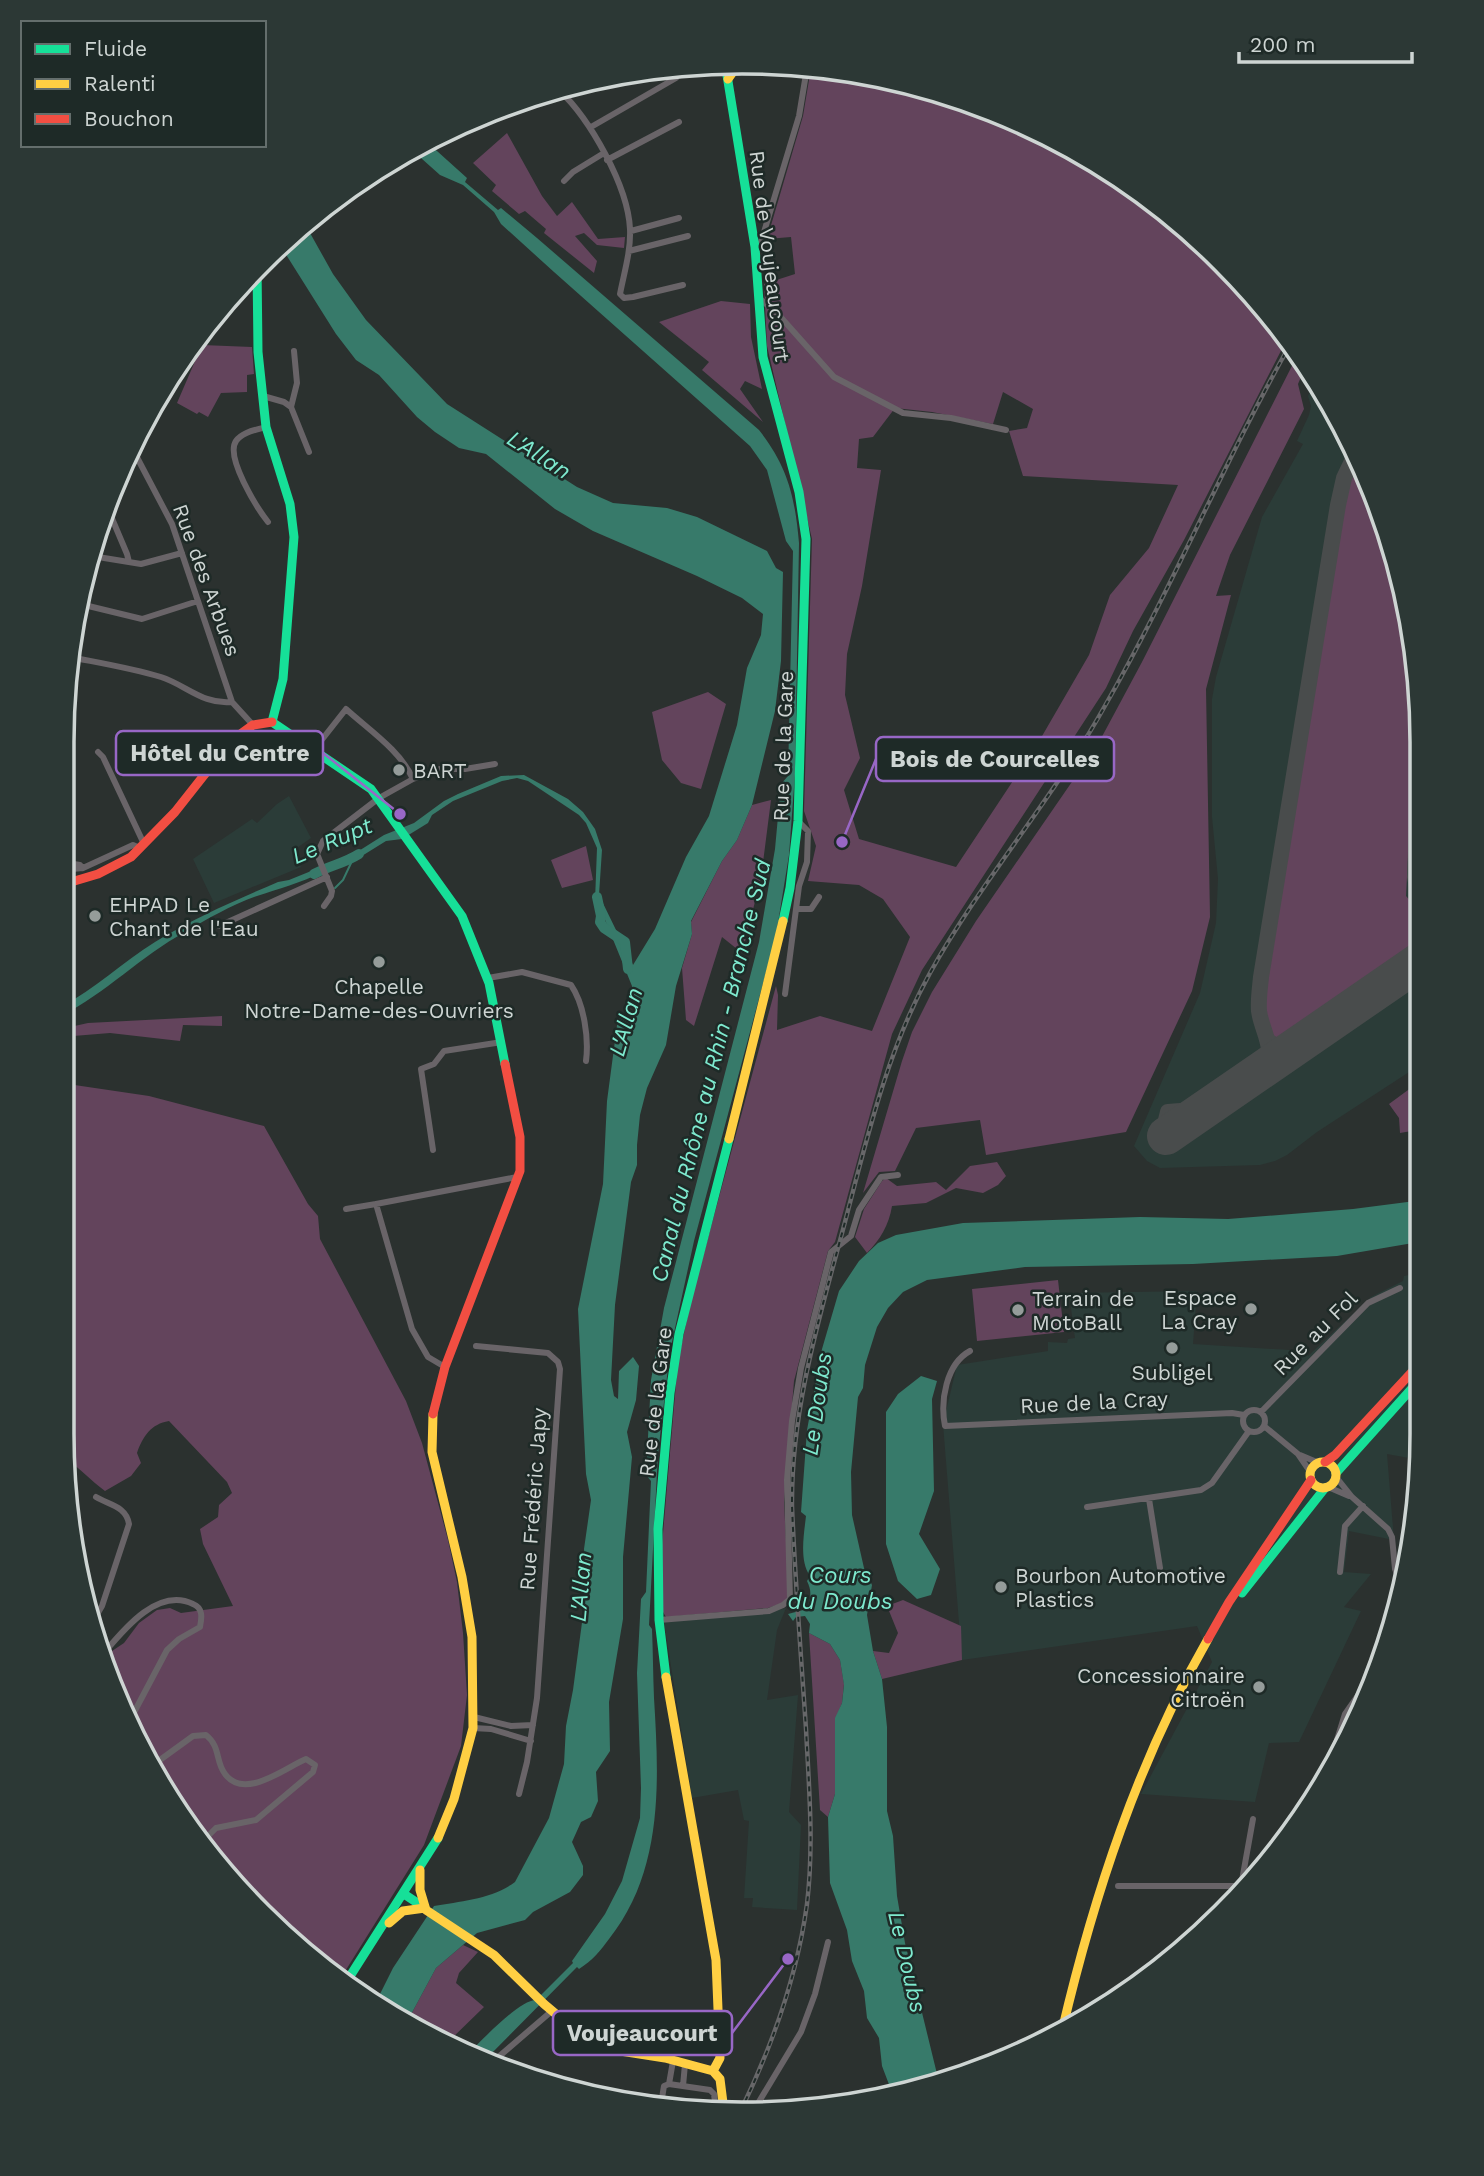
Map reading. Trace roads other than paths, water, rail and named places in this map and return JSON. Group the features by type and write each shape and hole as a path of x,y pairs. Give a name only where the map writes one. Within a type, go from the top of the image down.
{"main road":[{"name":"Rue de Voujeaucourt","path":"727,74 758,244 763,357 788,452"},
{"path":"728,79 731,74"},
{"path":"257,282 258,352 266,427 290,503 294,537 283,679 272,722"},
{"name":"Rue de la Gare","path":"713,2071 720,2058 716,1960 667,1682 659,1620 658,1530 670,1393 679,1334 794,887 806,539 799,492 788,452"},
{"path":"73,881 98,874 131,857 175,812 231,741 253,724 272,722 355,776 379,798 462,916 488,978 520,1137 517,1177 445,1367 432,1417 432,1452 472,1637 473,1728 454,1799 436,1843 351,1975"},
{"path":"1065,2019 1082,1947 1127,1813 1156,1739 1202,1649 1311,1476 1322,1463 1335,1455 1410,1374"},
{"path":"1127,1813 1183,1690 1225,1616 1287,1534 1326,1487 1334,1483 1336,1475 1410,1391"},
{"path":"1322,1463 1332,1465 1336,1475"},
{"path":"1311,1476 1315,1485 1326,1487"},
{"path":"420,1869 419,1880 425,1908"},
{"path":"404,1894 494,1955 544,2004 582,2036 596,2045 713,2071 720,2079 723,2102"},
{"path":"372,1942 404,1911 425,1908"}],"street":[{"path":"758,244 799,116 806,77"},
{"path":"590,127 676,78"},
{"path":"566,97 590,127 623,193 631,230 620,294 624,298 683,285"},
{"path":"564,181 573,172 679,122"},
{"path":"631,230 678,218"},
{"path":"629,251 688,236"},
{"path":"759,298 777,313 834,377 903,413 951,418 1006,430"},
{"path":"291,407 297,383 294,351"},
{"path":"263,396 291,407 309,452"},
{"path":"266,427 246,433 236,440 232,450 257,509 268,522"},
{"name":"Rue des Arbues","path":"137,457 172,524 232,702 253,724"},
{"path":"112,519 129,562"},
{"path":"100,557 141,565 182,553"},
{"path":"87,606 142,619 198,601"},
{"path":"79,659 164,678 202,698 220,703 232,702"},
{"path":"313,751 346,709 398,756 413,779"},
{"path":"98,752 103,757 142,846"},
{"path":"324,906 331,896 331,885 317,854 323,842 379,798 413,779 440,769 465,769 495,764"},
{"path":"73,869 83,868 133,845 142,846"},
{"path":"73,864 83,868"},
{"path":"219,926 326,875"},
{"path":"785,994 797,909 794,887"},
{"path":"797,909 811,909 819,897"},
{"path":"488,978 522,972 571,985 576,991 584,1026 586,1061"},
{"path":"433,1150 421,1069 434,1064 444,1051 502,1042"},
{"path":"659,1620 768,1611 790,1599 787,1480 792,1421 808,1337 831,1252 851,1236 859,1210 881,1177 898,1175"},
{"path":"346,1209 517,1177"},
{"path":"376,1204 412,1329 428,1357 445,1367"},
{"name":"Rue au Fol","path":"1261,1412 1368,1303 1400,1288"},
{"name":"Rue Frédéric Japy","path":"476,1346 548,1353 558,1362 560,1369 537,1698 519,1794"},
{"name":"Rue de la Cray","path":"970,1351 955,1363 950,1375 943,1406 945,1426 1232,1413 1244,1415"},
{"path":"1250,1410 1261,1412 1265,1417 1264,1426 1256,1432 1249,1431 1244,1426 1244,1415 1250,1410"},
{"path":"1264,1426 1298,1454 1322,1463"},
{"path":"1087,1507 1192,1492 1207,1487 1249,1431"},
{"path":"1298,1454 1311,1476"},
{"path":"1336,1475 1352,1497 1388,1530 1392,1537 1396,1572"},
{"path":"1326,1487 1352,1497"},
{"path":"96,1497 123,1510 129,1524 98,1613"},
{"path":"1149,1499 1160,1568"},
{"path":"1340,1572 1345,1526 1363,1506"},
{"path":"109,1648 131,1623 151,1608 169,1600 187,1601 198,1606 202,1615 200,1627 179,1639 167,1650 134,1712"},
{"path":"1334,1744 1345,1714 1357,1697"},
{"path":"474,1717 511,1726 533,1725"},
{"path":"473,1728 491,1729 531,1741"},
{"path":"159,1761 193,1736 206,1735 214,1742 225,1775 237,1783 270,1780 306,1759 315,1765 313,1772 256,1819 216,1828 208,1836"},
{"path":"1245,1875 1253,1819"},
{"path":"1118,1886 1235,1886"},
{"path":"759,2102 801,2032 815,1994 828,1942"},
{"path":"498,2057 553,2010"},
{"path":"670,2084 673,2060"},
{"path":"683,2086 685,2064"},
{"path":"662,2098 664,2086 670,2084 710,2090 714,2094 715,2101"}],"water":[{"path":"434,149 467,178 465,182 537,238 759,430 777,457 788,483 799,543 795,774 789,855 776,935 694,1241 670,1351 658,1454 649,1625 652,1629 657,1761 654,1823 649,1854 640,1884 627,1912 603,1947 584,1966 579,1969 577,1967 491,2054 475,2047 510,2014 536,2000 573,1963 605,1914 622,1881 640,1818 637,1673 641,1599 646,1592 651,1481 646,1475 651,1380 664,1308 759,942 775,849 781,784 788,776 793,551 786,541 767,470 750,446 501,224 494,212 463,185 440,175 419,157"},
{"name":"L'Allan","path":"310,232 333,274 366,320 447,404 577,487 613,503 667,508 697,517 767,551 776,568 783,572 781,661 775,711 752,805 737,840 722,861 691,921 692,934 676,986 666,1045 647,1088 640,1115 637,1165 631,1182 615,1305 611,1380 614,1396 618,1399 619,1371 633,1357 639,1366 636,1400 627,1432 632,1457 623,1557 623,1619 609,1702 610,1751 596,1772 598,1801 591,1817 581,1822 572,1842 583,1866 583,1875 570,1892 533,1912 525,1920 477,1933 436,1968 411,2015 379,1995 393,1968 434,1906 486,1896 515,1882 549,1818 564,1764 566,1726 587,1585 584,1549 591,1500 586,1474 578,1309 603,1184 607,1101 618,1018 631,1016 632,1021 636,1012 632,986 595,901 597,848 586,823 579,815 528,781 517,778 502,781 453,801 432,815 428,823 402,839 386,841 349,864 346,859 384,835 414,823 458,794 501,776 524,775 568,799 583,812 595,829 602,850 599,895 633,965 655,929 686,857 709,816 737,725 747,668 761,635 763,614 742,598 697,576 593,531 555,509 486,454 459,448 417,417 379,375 356,360 336,334 285,254"},
{"path":"321,867 322,872 314,876 248,900 193,927 73,1009 73,1000 170,933 278,882"},
{"name":"Cours du Doubs","path":"1410,1202 1410,1244 1337,1256 1193,1264 1025,1267 927,1280 903,1292 888,1308 877,1327 865,1365 863,1388 858,1397 851,1472 852,1515 864,1568 872,1585 867,1615 873,1651 882,1679 887,1727 887,1811 893,1836 897,1896 905,1943 937,2073 890,2086 882,2066 879,2038 867,2018 864,1991 852,1961 847,1930 830,1883 828,1817 835,1794 835,1718 842,1703 844,1685 840,1660 830,1644 809,1633 810,1624 805,1616 796,1617 793,1621 788,1614 807,1609 810,1598 807,1581 810,1576 803,1555 806,1516 801,1512 807,1430 822,1349 839,1291 859,1261 878,1243 896,1235 963,1223 1140,1217 1228,1219"},
{"path":"921,1376 937,1381 932,1399 934,1491 919,1534 940,1569 931,1595 917,1599 898,1581 886,1544 886,1412 898,1394"}],"waterway":[{"name":"Le Rupt","path":"314,874 359,854"},
{"path":"335,888 343,880 352,861"},
{"name":"Le Rupt","path":"597,897 600,922 604,928 625,942 628,969"}],"railway":[{"path":"745,2102 782,2010 797,1958 807,1904 810,1816 792,1506 796,1434 809,1362 826,1292 880,1095 902,1033 930,973 950,938 1086,739 1154,615 1243,433 1285,354"}],"place":[{"name":"BART","path":"399,770"},
{"name":"Hôtel du Centre","path":"400,814"},
{"name":"Bois de Courcelles","path":"842,842"},
{"name":"EHPAD Le Chant de l'Eau","path":"95,916"},
{"name":"Chapelle Notre-Dame-des-Ouvriers","path":"379,962"},
{"name":"Espace La Cray","path":"1251,1309"},
{"name":"Terrain de MotoBall","path":"1018,1310"},
{"name":"Subligel","path":"1172,1348"},
{"name":"Bourbon Automotive Plastics","path":"1001,1587"},
{"name":"Concessionnaire Citroën","path":"1259,1687"},
{"name":"Voujeaucourt","path":"788,1959"}],"water label":[{"name":"Canal du Rhône au Rhin - Branche Sud","path":"711,1071"},
{"name":"Le Doubs","path":"817,1404"},
{"name":"Le Doubs","path":"907,1962"}]}
